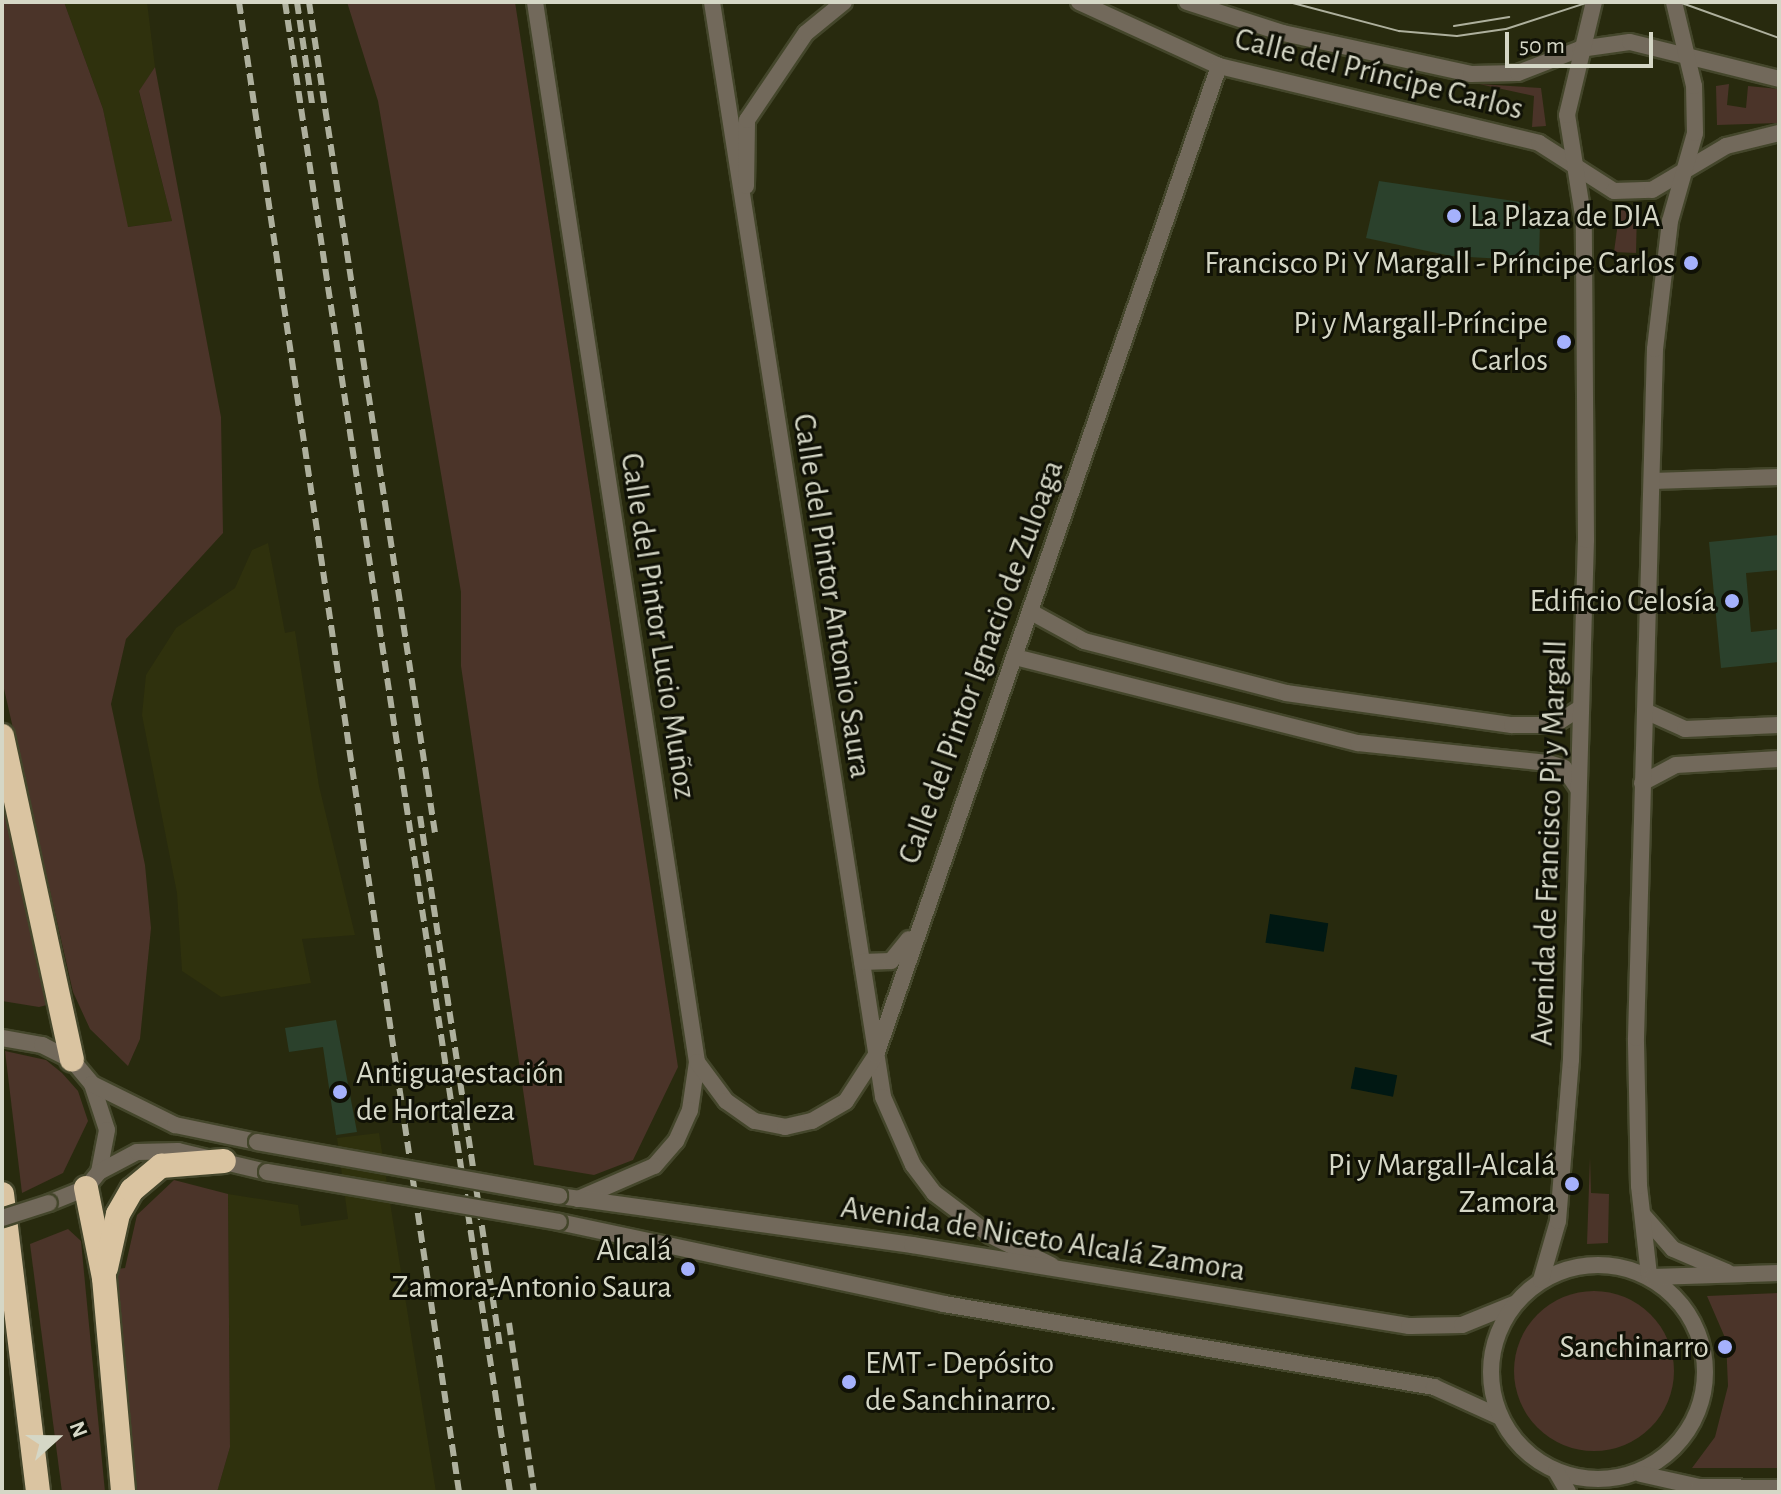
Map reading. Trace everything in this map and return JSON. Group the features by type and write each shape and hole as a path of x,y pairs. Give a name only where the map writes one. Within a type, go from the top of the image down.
{"highway":[{"path":"2,736 72,1060"},
{"path":"104,1278 118,1214 132,1190 161,1166 224,1161"},
{"path":"93,1180 123,1492"},
{"path":"2,1194 38,1492"}],"street":[{"name":"Calle del Pintor Lucio Muñoz","path":"535,2 697,1062 690,1110 676,1141 654,1166 578,1199"},
{"name":"Calle del Pintor Antonio Saura","path":"712,2 745,239 876,1055 899,1138 934,1193 990,1235 1067,1273"},
{"name":"Calle del Pintor Antonio Saura","path":"745,239 747,120 806,33 844,2"},
{"name":"Calle del Príncipe Carlos","path":"1079,2 1219,66 1520,136 1576,165"},
{"name":"Calle del Príncipe Carlos","path":"1187,2 1283,33 1471,74 1518,73 1580,49"},
{"name":"Avenida de Francisco Pi y Margall","path":"1541,1280 1558,1221 1571,1060 1588,377 1584,222 1567,115 1580,49 1594,2"},
{"path":"1633,1481 1685,1435 1704,1384 1698,1333 1676,1297 1651,1276 1640,1209 1636,1038 1655,349 1670,221 1687,172 1695,121 1686,54 1674,2"},
{"path":"1580,49 1645,42 1779,79"},
{"name":"Calle del Pintor Ignacio de Zuloaga","path":"697,1062 726,1101 755,1121 785,1127 812,1121 846,1101 876,1055 915,931 1031,612 1219,66"},
{"path":"1576,165 1604,187 1627,193 1652,190 1687,172 1726,146 1779,133"},
{"path":"1652,481 1779,477"},
{"path":"1031,612 1084,641 1286,693 1512,725 1554,725 1580,708"},
{"path":"1015,657 1358,743 1548,763 1564,768 1578,789"},
{"path":"1645,711 1685,729 1779,725"},
{"path":"1642,783 1676,765 1779,759"},
{"path":"862,962 891,961 915,931"},
{"path":"2,1038 42,1045 72,1060 92,1084 107,1130 93,1180"},
{"name":"Avenida de Niceto Alcalá Zamora","path":"92,1084 175,1125 578,1199 1409,1326 1462,1325 1514,1304"},
{"path":"2,1218 49,1203 137,1152 178,1151 267,1172 559,1222 944,1304 1434,1387 1459,1393 1500,1417"},
{"path":"1640,1209 1658,1238 1732,1274"},
{"path":"1779,1273 1651,1276 1590,1265 1541,1280 1514,1304 1493,1347 1492,1395 1500,1417 1523,1450 1556,1471 1599,1480 1699,1487 1779,1488"},
{"path":"1556,1471 1568,1492"},
{"path":"1682,1492 1699,1487"}],"shaded area":[{"path":"2,2 64,2 103,109 128,227 172,221 139,91 155,67 221,417 223,533 126,639 111,704 145,865 151,928 140,1039 128,1066 90,1029 73,992 2,680"},
{"path":"64,2 147,2 155,67 139,92 172,221 127,227 103,109"},
{"path":"347,2 515,2 678,1067 633,1160 594,1175 534,1165 461,666 461,592 378,101"},
{"path":"1479,84 1541,88 1546,126 1532,127 1534,96"},
{"path":"1729,84 1727,105 1746,108 1748,86 1779,89 1779,123 1717,125 1716,86"},
{"path":"1620,208 1637,209 1636,253 1614,252"},
{"path":"268,543 285,633 295,631 319,786 355,935 302,939 311,983 221,997 182,971 177,893 142,715 146,675 176,628 235,588 252,550"},
{"path":"2,786 47,1005 39,1007 2,1001"},
{"path":"5,1051 46,1060 62,1073 78,1091 88,1121 63,1173 22,1193"},
{"path":"379,1133 436,1492 217,1492 230,1447 228,1194 298,1205 301,1226 348,1219 337,1138"},
{"path":"1590,1157 1591,1193 1609,1194 1608,1243 1587,1244"},
{"path":"174,1180 228,1194 230,1447 217,1492 136,1492 117,1269 125,1268 137,1215"},
{"path":"68,1229 81,1241 105,1492 62,1492 30,1244"},
{"path":"1594,1291 1625,1297 1651,1314 1668,1340 1674,1371 1668,1402 1651,1428 1625,1445 1594,1451 1563,1445 1537,1428 1520,1402 1514,1371 1520,1340 1537,1314 1563,1297"},
{"path":"1779,1293 1779,1468 1692,1468 1715,1437 1728,1386 1726,1340 1707,1296"}],"water":[{"path":"1270,914 1328,923 1324,952 1265,943"},
{"path":"1355,1067 1397,1075 1393,1097 1351,1089"}],"building":[{"name":"La Plaza de DIA","path":"1379,181 1527,203 1540,221 1539,261 1451,256 1366,238"},
{"name":"Edificio Celosía","path":"1779,535 1779,570 1746,573 1751,632 1779,629 1779,662 1721,668 1709,542"},
{"name":"Antigua estación de Hortaleza","path":"336,1020 357,1132 336,1135 323,1047 289,1052 285,1028"}],"tram line":[{"path":"1289,2 1399,31 1457,36 1506,29 1589,2"},
{"path":"1679,2 1779,38"},
{"path":"1454,26 1509,17"}],"railway":[{"path":"239,2 459,1492"},
{"path":"285,2 510,1492"},
{"path":"297,2 312,104"},
{"path":"309,2 435,833"},
{"path":"420,816 500,1346"},
{"path":"509,1323 534,1492"}],"place":[{"name":"La Plaza de DIA","path":"1454,216"},
{"name":"Francisco Pi Y Margall - Príncipe Carlos","path":"1691,263"},
{"name":"Pi y Margall-Príncipe Carlos","path":"1564,342"},
{"name":"Edificio Celosía","path":"1732,601"},
{"name":"Antigua estación de Hortaleza","path":"340,1092"},
{"name":"Pi y Margall-Alcalá Zamora","path":"1572,1184"},
{"name":"Alcalá Zamora-Antonio Saura","path":"688,1269"},
{"name":"Sanchinarro","path":"1725,1347"},
{"name":"EMT - Depósito de Sanchinarro.","path":"849,1382"}]}
